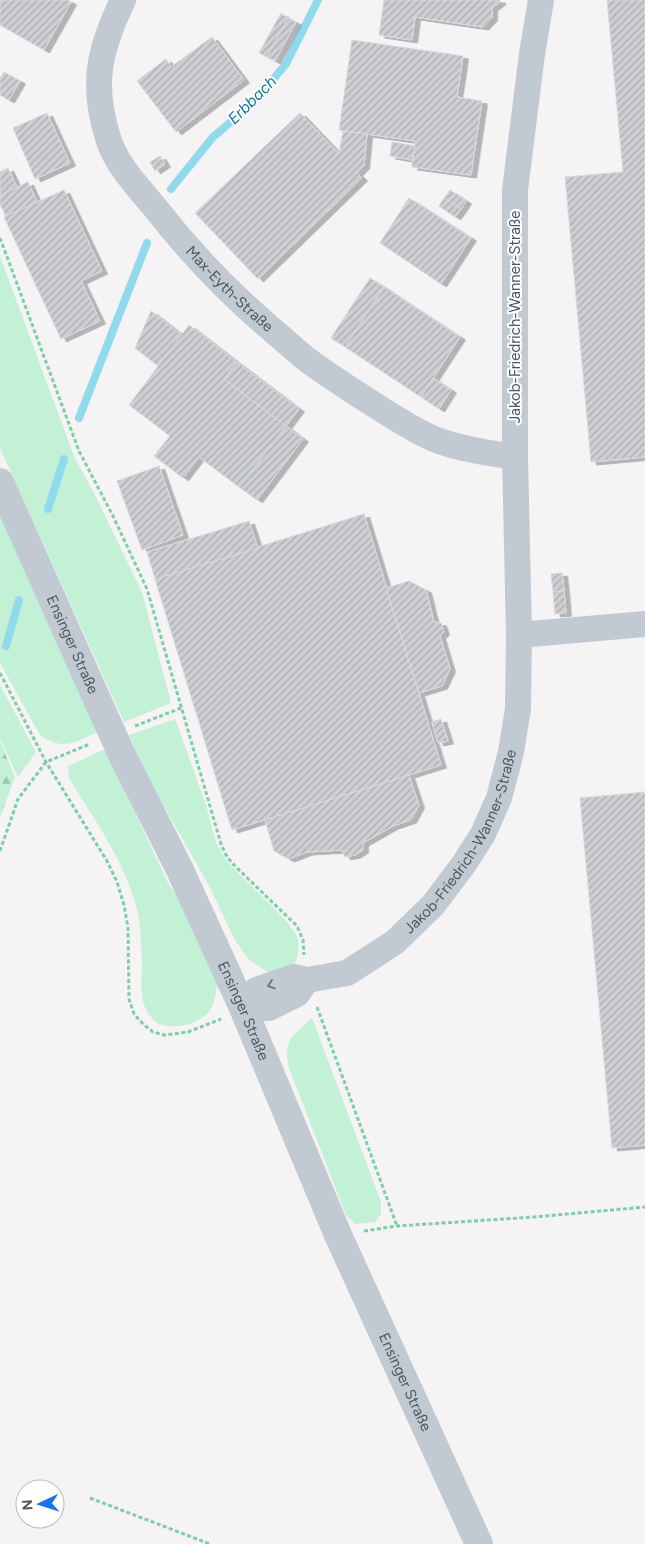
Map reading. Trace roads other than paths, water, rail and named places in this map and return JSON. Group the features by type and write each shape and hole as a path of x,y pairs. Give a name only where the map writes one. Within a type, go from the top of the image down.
{"street":[{"name":"Max-Eyth-Straße","path":"123,0 102,50 98,96 102,118 108,141 119,162 175,233 241,304 300,354 382,410 434,438 478,452 515,457"},
{"name":"Jakob-Friedrich-Wanner-Straße","path":"243,1008 269,1008 297,994 307,980 347,973 394,942 433,904 464,864 483,834 499,798 511,752 518,709 519,635 515,457 515,190 532,54 541,0"},
{"name":"Ensinger Straße","path":"0,482 123,757 180,870 243,1008 338,1235 479,1544"},
{"path":"519,635 645,624"}],"waterway":[{"name":"Erbbach","path":"171,189 213,137 252,104 286,64 318,0"},
{"name":"Erbbach","path":"79,418 147,243"},
{"name":"Erbbach","path":"48,509 64,459"},
{"name":"Erbbach","path":"6,646 19,600"}]}
